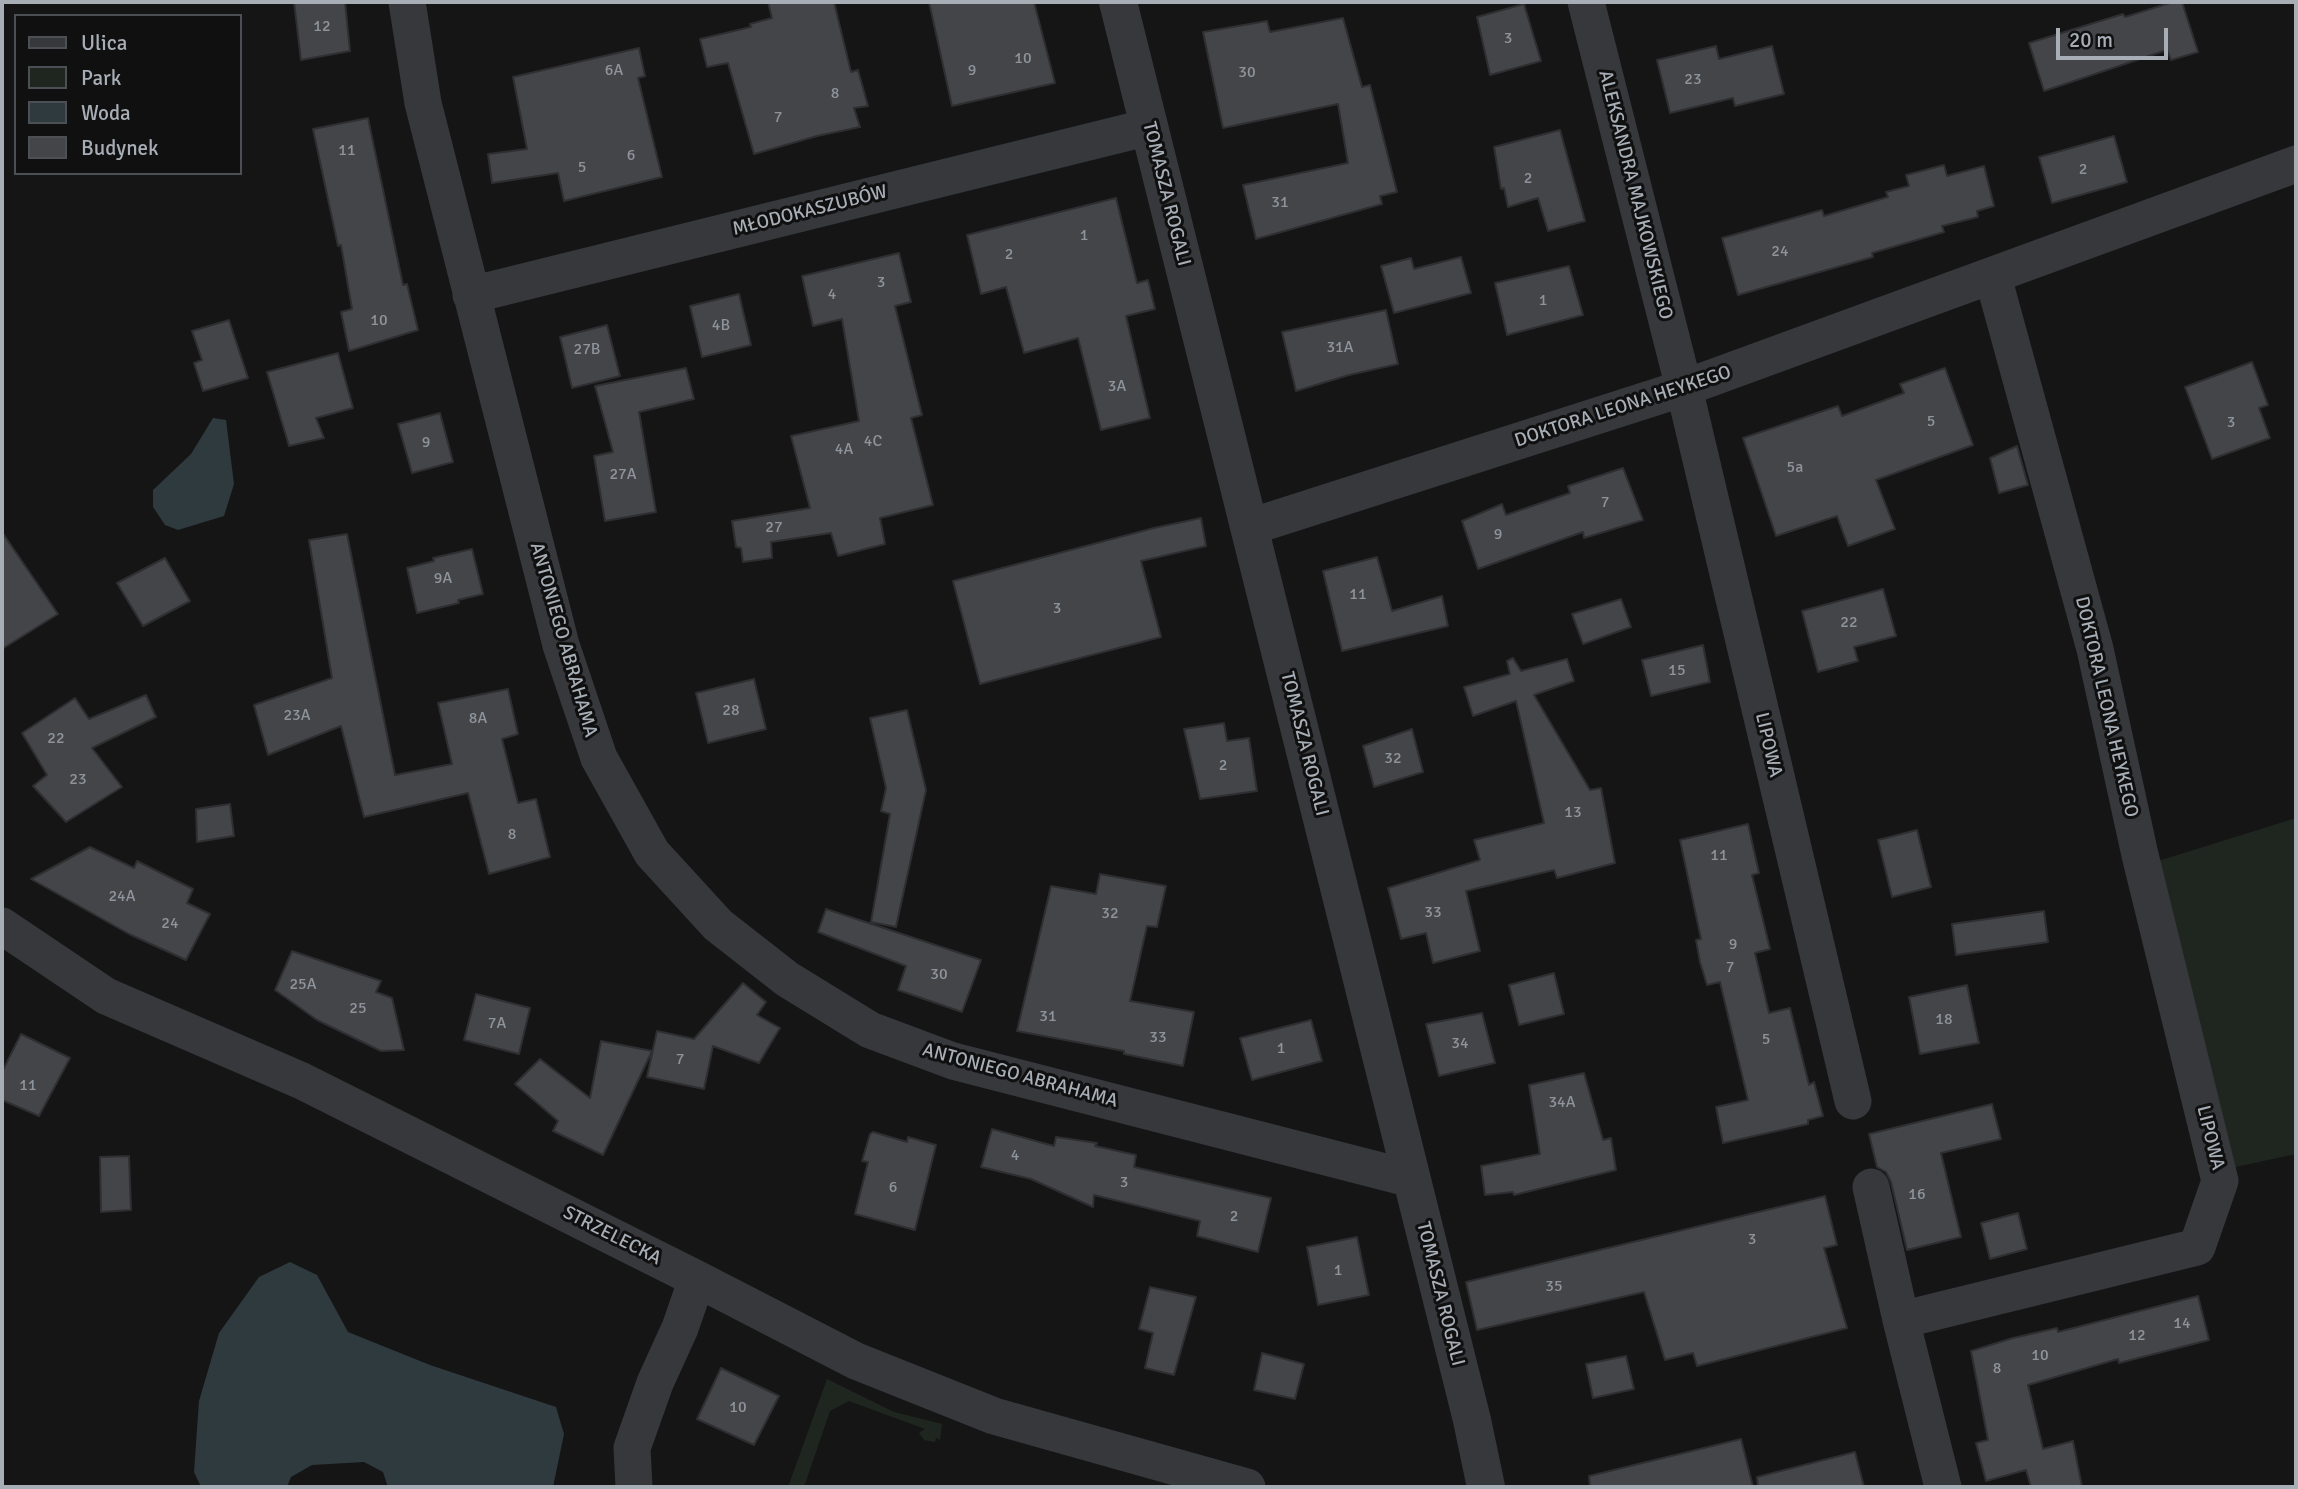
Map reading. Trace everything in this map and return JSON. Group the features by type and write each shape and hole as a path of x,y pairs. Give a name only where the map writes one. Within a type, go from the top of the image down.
{"street":[{"name":"ANTONIEGO ABRAHAMA","path":"407,2 423,103 561,645 599,758 652,853 718,925 787,979 870,1030 953,1061 1412,1179"},
{"name":"TOMASZA ROGALI","path":"1118,2 1472,1420 1486,1487"},
{"name":"ALEKSANDRA MAJKOWSKIEGO","path":"1586,2 1684,388"},
{"name":"MŁODOKASZUBÓW","path":"471,295 1149,127"},
{"name":"DOKTORA LEONA HEYKEGO","path":"1250,527 1684,388 2296,164"},
{"name":"DOKTORA LEONA HEYKEGO","path":"1993,277 2095,649 2140,855"},
{"name":"LIPOWA","path":"1684,388 1853,1101"},
{"name":"LIPOWA","path":"1901,1320 2197,1247 2220,1181 2140,855"},
{"name":"STRZELECKA","path":"2,926 106,996 303,1081 856,1361 994,1416 1247,1487"},
{"path":"1871,1187 1943,1487"},
{"path":"634,1487 632,1448 655,1382 680,1328 697,1279"}],"green space":[{"path":"2296,818 2296,1154 2231,1168 2155,862"},
{"path":"827,1379 894,1412 942,1424 940,1440 924,1440 919,1433 925,1429 849,1401 830,1411 804,1487 788,1487"}],"water":[{"path":"213,418 226,420 234,484 224,516 178,530 165,525 153,507 153,490 191,454"},
{"path":"290,1262 317,1275 348,1332 430,1365 556,1407 564,1434 553,1487 388,1487 383,1472 364,1462 312,1465 291,1477 287,1487 201,1487 194,1472 199,1401 219,1333 259,1277"}],"building":[{"path":"294,2 345,2 350,51 301,60"},
{"path":"768,2 834,2 851,72 858,70 868,106 854,108 860,127 754,154 728,63 707,67 700,39 751,27 750,24 772,18"},
{"path":"929,2 1034,2 1055,83 952,106"},
{"path":"2173,2 2182,2 2198,52 2171,60 2167,50 2044,91 2029,43 2123,14 2125,17"},
{"path":"1524,4 1541,61 1490,75 1477,17"},
{"path":"1343,18 1362,87 1370,85 1397,192 1380,196 1382,204 1256,239 1243,185 1348,163 1338,104 1223,128 1203,32 1267,21 1270,32"},
{"path":"1716,46 1719,59 1772,46 1784,94 1735,106 1733,98 1670,113 1657,60"},
{"path":"639,48 645,76 638,78 662,177 564,201 558,173 492,183 488,154 527,149 513,77"},
{"path":"368,118 403,285 407,284 418,330 349,351 341,312 352,309 341,245 338,246 313,129"},
{"path":"1560,130 1585,221 1548,231 1538,198 1508,207 1504,188 1501,189 1494,147"},
{"path":"2114,136 2127,182 2052,203 2039,157"},
{"path":"1944,165 1947,176 1984,166 1994,206 1977,211 1978,217 1942,226 1944,232 1872,253 1873,257 1738,295 1722,238 1822,210 1824,216 1888,197 1886,192 1909,186 1906,175"},
{"path":"1116,198 1137,283 1148,280 1155,309 1126,316 1150,418 1101,430 1078,338 1024,353 1006,287 981,294 967,235"},
{"path":"899,253 911,302 895,306 922,415 911,418 933,505 880,518 885,544 838,556 831,533 771,542 772,558 743,562 741,548 736,547 732,521 810,508 791,436 859,421 842,319 813,326 802,276"},
{"path":"1461,257 1471,293 1394,313 1381,266 1411,258 1414,269"},
{"path":"1569,266 1583,315 1507,335 1495,283"},
{"path":"739,294 751,345 702,357 690,306"},
{"path":"1386,310 1398,364 1296,391 1282,332"},
{"path":"229,320 248,378 203,391 194,363 202,360 192,331"},
{"path":"607,325 620,376 572,388 560,337"},
{"path":"338,353 353,408 316,418 324,438 289,446 267,372"},
{"path":"2252,362 2268,405 2259,408 2270,438 2212,459 2185,387"},
{"path":"686,368 694,399 639,412 656,512 605,521 594,456 613,452 595,386"},
{"path":"1945,368 1973,445 1876,480 1895,529 1848,546 1837,516 1776,536 1743,438 1838,406 1842,416 1904,393 1900,384"},
{"path":"440,413 453,462 412,473 398,424"},
{"path":"2017,446 2028,485 1999,493 1990,458"},
{"path":"1623,468 1643,520 1584,538 1583,532 1478,569 1462,521 1502,504 1506,515 1570,493 1568,486"},
{"path":"1201,518 1206,546 1141,561 1161,637 980,684 953,581"},
{"path":"2,532 58,614 2,649"},
{"path":"347,534 395,775 452,764 438,703 508,689 518,734 502,739 518,803 536,799 550,857 489,874 468,793 364,817 341,726 268,755 254,705 332,678 309,540"},
{"path":"472,549 483,594 417,613 407,568 434,561 433,558"},
{"path":"1377,557 1392,611 1442,596 1448,626 1342,651 1323,571"},
{"path":"165,558 190,601 143,626 117,583"},
{"path":"1883,589 1896,636 1854,647 1858,661 1818,672 1802,611"},
{"path":"1621,599 1631,627 1583,644 1572,614"},
{"path":"1703,645 1710,682 1651,696 1642,660"},
{"path":"1513,658 1521,671 1567,659 1574,681 1534,695 1590,790 1601,788 1615,863 1557,878 1554,870 1466,891 1480,951 1433,963 1426,933 1401,939 1388,888 1480,860 1474,840 1544,823 1516,701 1473,716 1464,687 1510,674 1507,661"},
{"path":"754,679 766,729 708,743 696,693"},
{"path":"146,695 156,717 92,748 122,787 66,822 33,786 47,775 22,733 75,698 89,719"},
{"path":"907,710 926,790 896,927 871,922 890,814 881,811 886,788 870,718"},
{"path":"1224,723 1227,741 1249,738 1257,791 1200,799 1184,729"},
{"path":"1412,729 1423,772 1374,787 1363,746"},
{"path":"230,804 234,836 197,842 196,809"},
{"path":"1748,824 1759,873 1752,875 1770,949 1755,953 1769,1013 1790,1008 1809,1085 1814,1082 1823,1116 1808,1120 1808,1124 1723,1143 1716,1107 1748,1100 1720,982 1707,985 1700,962 1696,940 1701,939 1680,840"},
{"path":"1917,830 1931,887 1892,897 1878,840"},
{"path":"90,847 134,868 137,861 193,889 187,903 210,914 186,960 129,934 31,879"},
{"path":"1100,874 1166,886 1157,927 1147,926 1130,1001 1194,1012 1183,1066 1124,1054 1124,1051 1017,1031 1051,886 1096,894"},
{"path":"826,909 981,960 962,1012 898,990 906,966 818,932"},
{"path":"2044,911 2048,942 1956,955 1952,924"},
{"path":"292,951 381,981 376,992 392,998 404,1050 381,1051 317,1020 275,990"},
{"path":"1554,973 1564,1014 1519,1025 1509,985"},
{"path":"743,983 766,1002 757,1015 780,1028 759,1063 713,1046 704,1089 647,1077 657,1031 694,1039"},
{"path":"1967,985 1979,1043 1920,1054 1909,997"},
{"path":"476,994 530,1008 519,1054 464,1040"},
{"path":"1482,1013 1495,1063 1439,1076 1426,1024"},
{"path":"1311,1020 1322,1061 1252,1080 1240,1038"},
{"path":"21,1034 70,1058 39,1116 2,1100 2,1072"},
{"path":"601,1041 652,1051 603,1155 553,1131 558,1121 515,1084 540,1059 590,1098"},
{"path":"1584,1073 1603,1140 1611,1138 1616,1170 1514,1195 1513,1192 1485,1195 1481,1166 1540,1154 1529,1085"},
{"path":"1992,1104 2001,1139 1941,1153 1961,1237 1907,1250 1891,1182 1886,1172 1877,1167 1869,1134"},
{"path":"992,1129 1054,1146 1056,1137 1097,1143 1095,1146 1136,1155 1134,1167 1271,1198 1258,1252 1197,1236 1200,1221 1094,1195 1093,1207 1031,1179 981,1167"},
{"path":"873,1132 907,1142 908,1137 936,1145 915,1230 855,1214 868,1162 862,1161"},
{"path":"129,1156 131,1210 101,1212 100,1157"},
{"path":"1825,1196 1837,1245 1824,1248 1847,1328 1697,1366 1693,1353 1665,1360 1644,1292 1477,1330 1466,1282"},
{"path":"2018,1213 2027,1249 1990,1259 1981,1223"},
{"path":"1357,1237 1369,1295 1318,1305 1307,1247"},
{"path":"1150,1287 1196,1297 1174,1375 1145,1368 1153,1333 1139,1329"},
{"path":"2198,1296 2209,1340 2119,1363 2118,1359 2028,1385 2043,1449 2073,1441 2082,1487 2031,1487 2026,1470 1986,1481 1976,1443 1988,1440 1971,1351 2013,1338 2057,1328 2058,1332"},
{"path":"1262,1353 1304,1364 1295,1399 1254,1390"},
{"path":"1626,1356 1634,1389 1593,1398 1586,1364"},
{"path":"721,1368 779,1396 754,1445 697,1419"},
{"path":"1741,1439 1753,1487 1590,1487 1589,1476"},
{"path":"1855,1452 1864,1487 1758,1487 1757,1477"}]}
